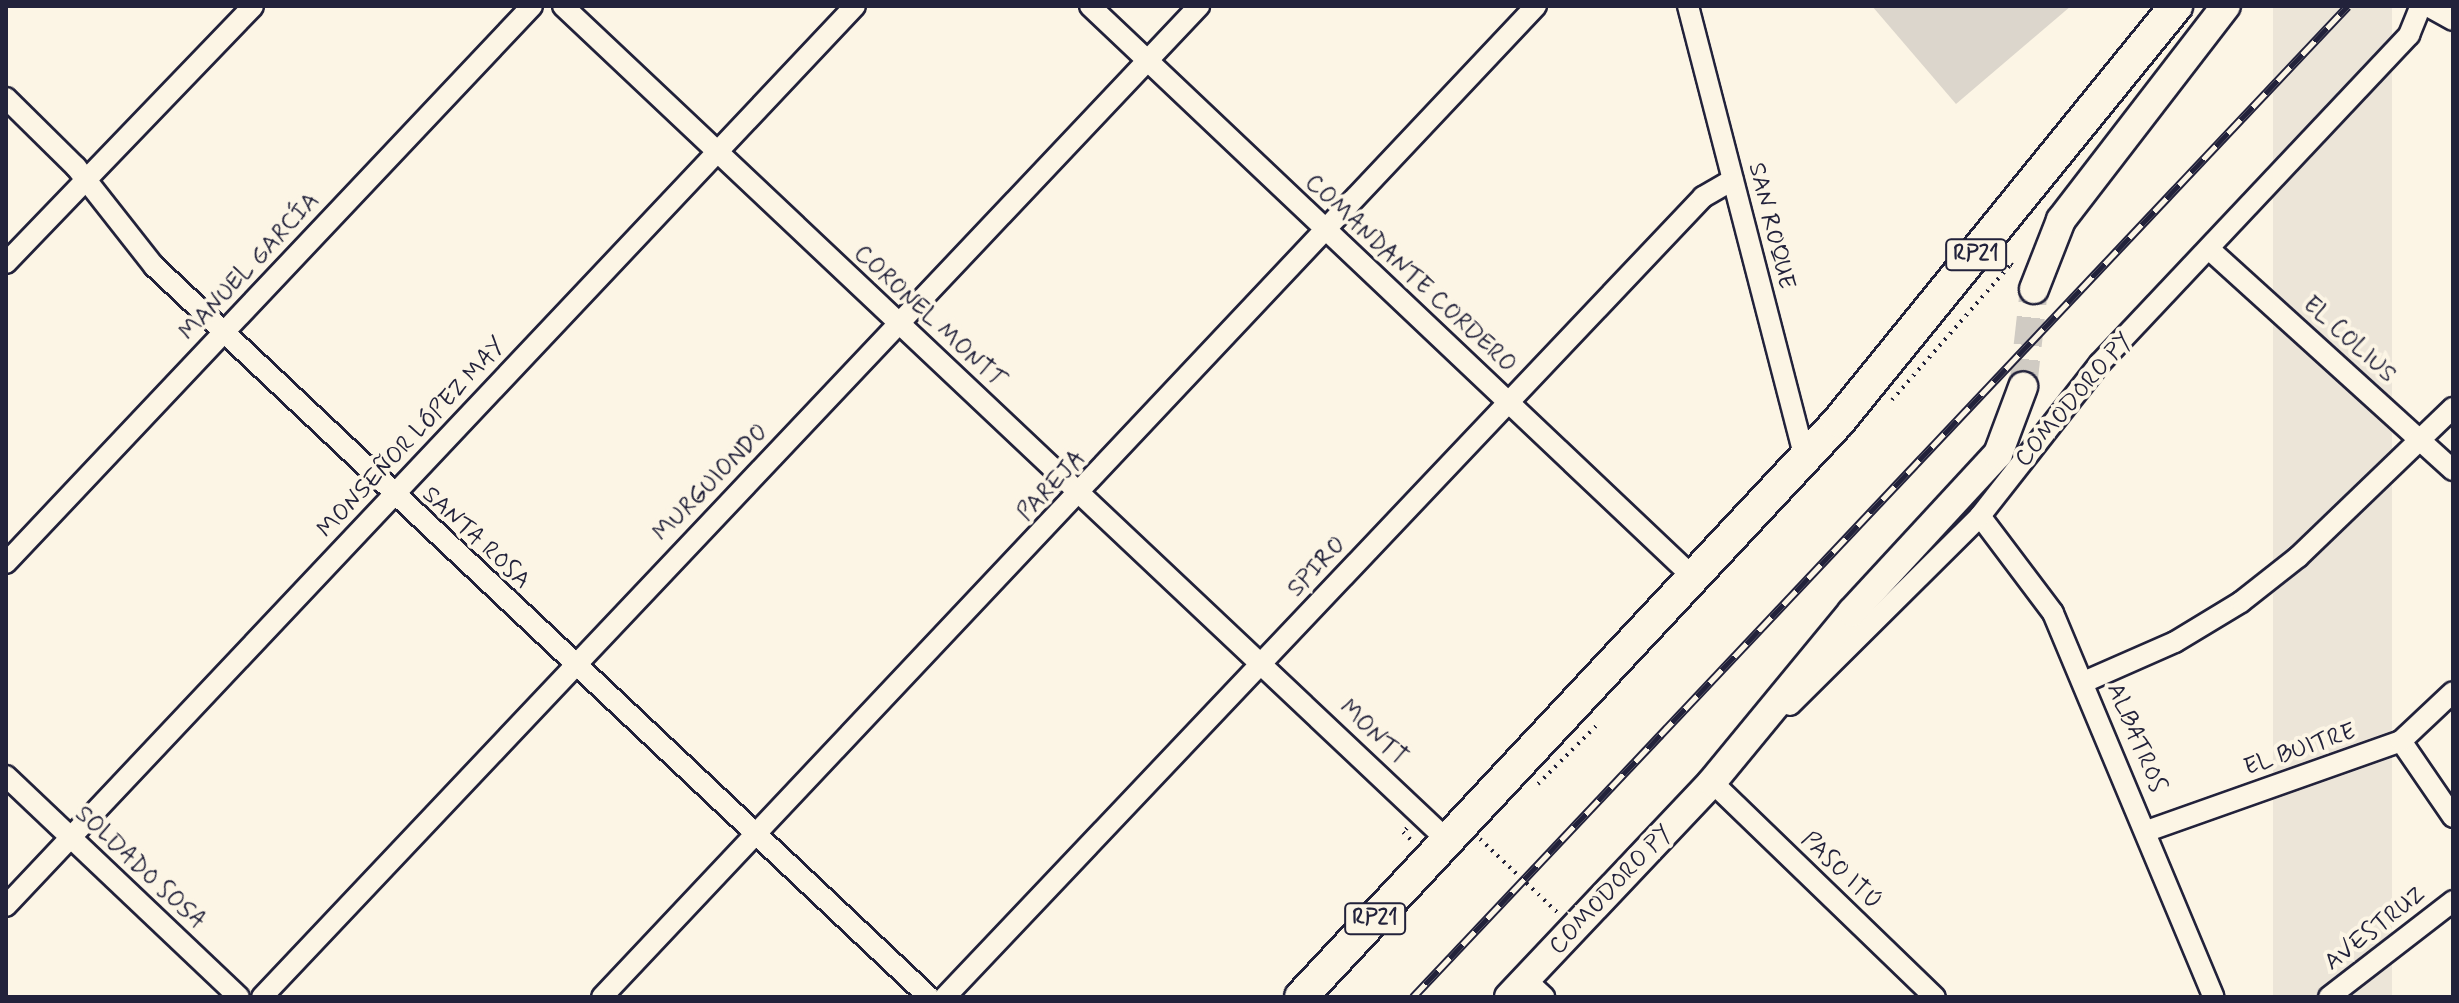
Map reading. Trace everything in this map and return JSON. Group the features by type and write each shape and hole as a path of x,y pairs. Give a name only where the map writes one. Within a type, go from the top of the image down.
{"main road":[{"path":"2142,48 2150,6"},
{"name":"RP21","path":"1301,997 1805,459 2176,6"},
{"path":"2026,285 2061,220 2226,6"},
{"name":"COMODORO PY","path":"1526,991 1574,929 1712,782 1852,612 1998,454 2023,387"}],"street":[{"path":"6,263 253,6"},
{"name":"MANUEL GARCÍA","path":"6,563 532,6"},
{"name":"CORONEL MONTT","path":"563,6 1261,664"},
{"name":"MONSEÑOR LÓPEZ MAY","path":"6,906 855,6"},
{"name":"COMANDANTE CORDERO","path":"1090,6 1695,579"},
{"name":"MURGUIONDO","path":"262,997 1199,6"},
{"name":"PAREJA","path":"602,997 1081,493 1536,6"},
{"name":"SAN ROQUE","path":"1688,6 1805,459"},
{"name":"COMODORO PY","path":"1712,782 1980,516 2100,363 2409,35 2421,6"},
{"path":"2428,6 2453,20"},
{"name":"SANTA ROSA","path":"6,98 86,179 139,249 224,334 753,837 929,997"},
{"name":"SPIRO","path":"945,997 1703,197 1733,180"},
{"name":"EL COLIUS","path":"2209,249 2453,470"},
{"path":"2084,682 2175,642 2241,602 2298,557 2453,408"},
{"name":"ALBATROS","path":"1980,516 2030,575 2084,682 2214,997"},
{"name":"MONTT","path":"1261,664 1448,842"},
{"name":"EL BUITRE","path":"2147,831 2401,741 2453,692"},
{"path":"2401,741 2453,817"},
{"name":"SOLDADO SOSA","path":"6,776 239,997"},
{"name":"PASO ITÚ","path":"1712,782 1935,997"},
{"name":"AVESTRUZ","path":"2329,997 2453,901"}],"path":[{"path":"1920,372 2011,264 2019,270 2026,285"},
{"path":"1421,814 1403,832 1448,842 1574,929"}],"shaded area":[{"path":"1872,6 2071,6 1956,104"},
{"path":"2273,6 2392,6 2392,997 2273,997"}],"tunnel":[{"path":"2023,387 2034,289"}],"railway":[{"path":"1413,997 2348,6"}]}
